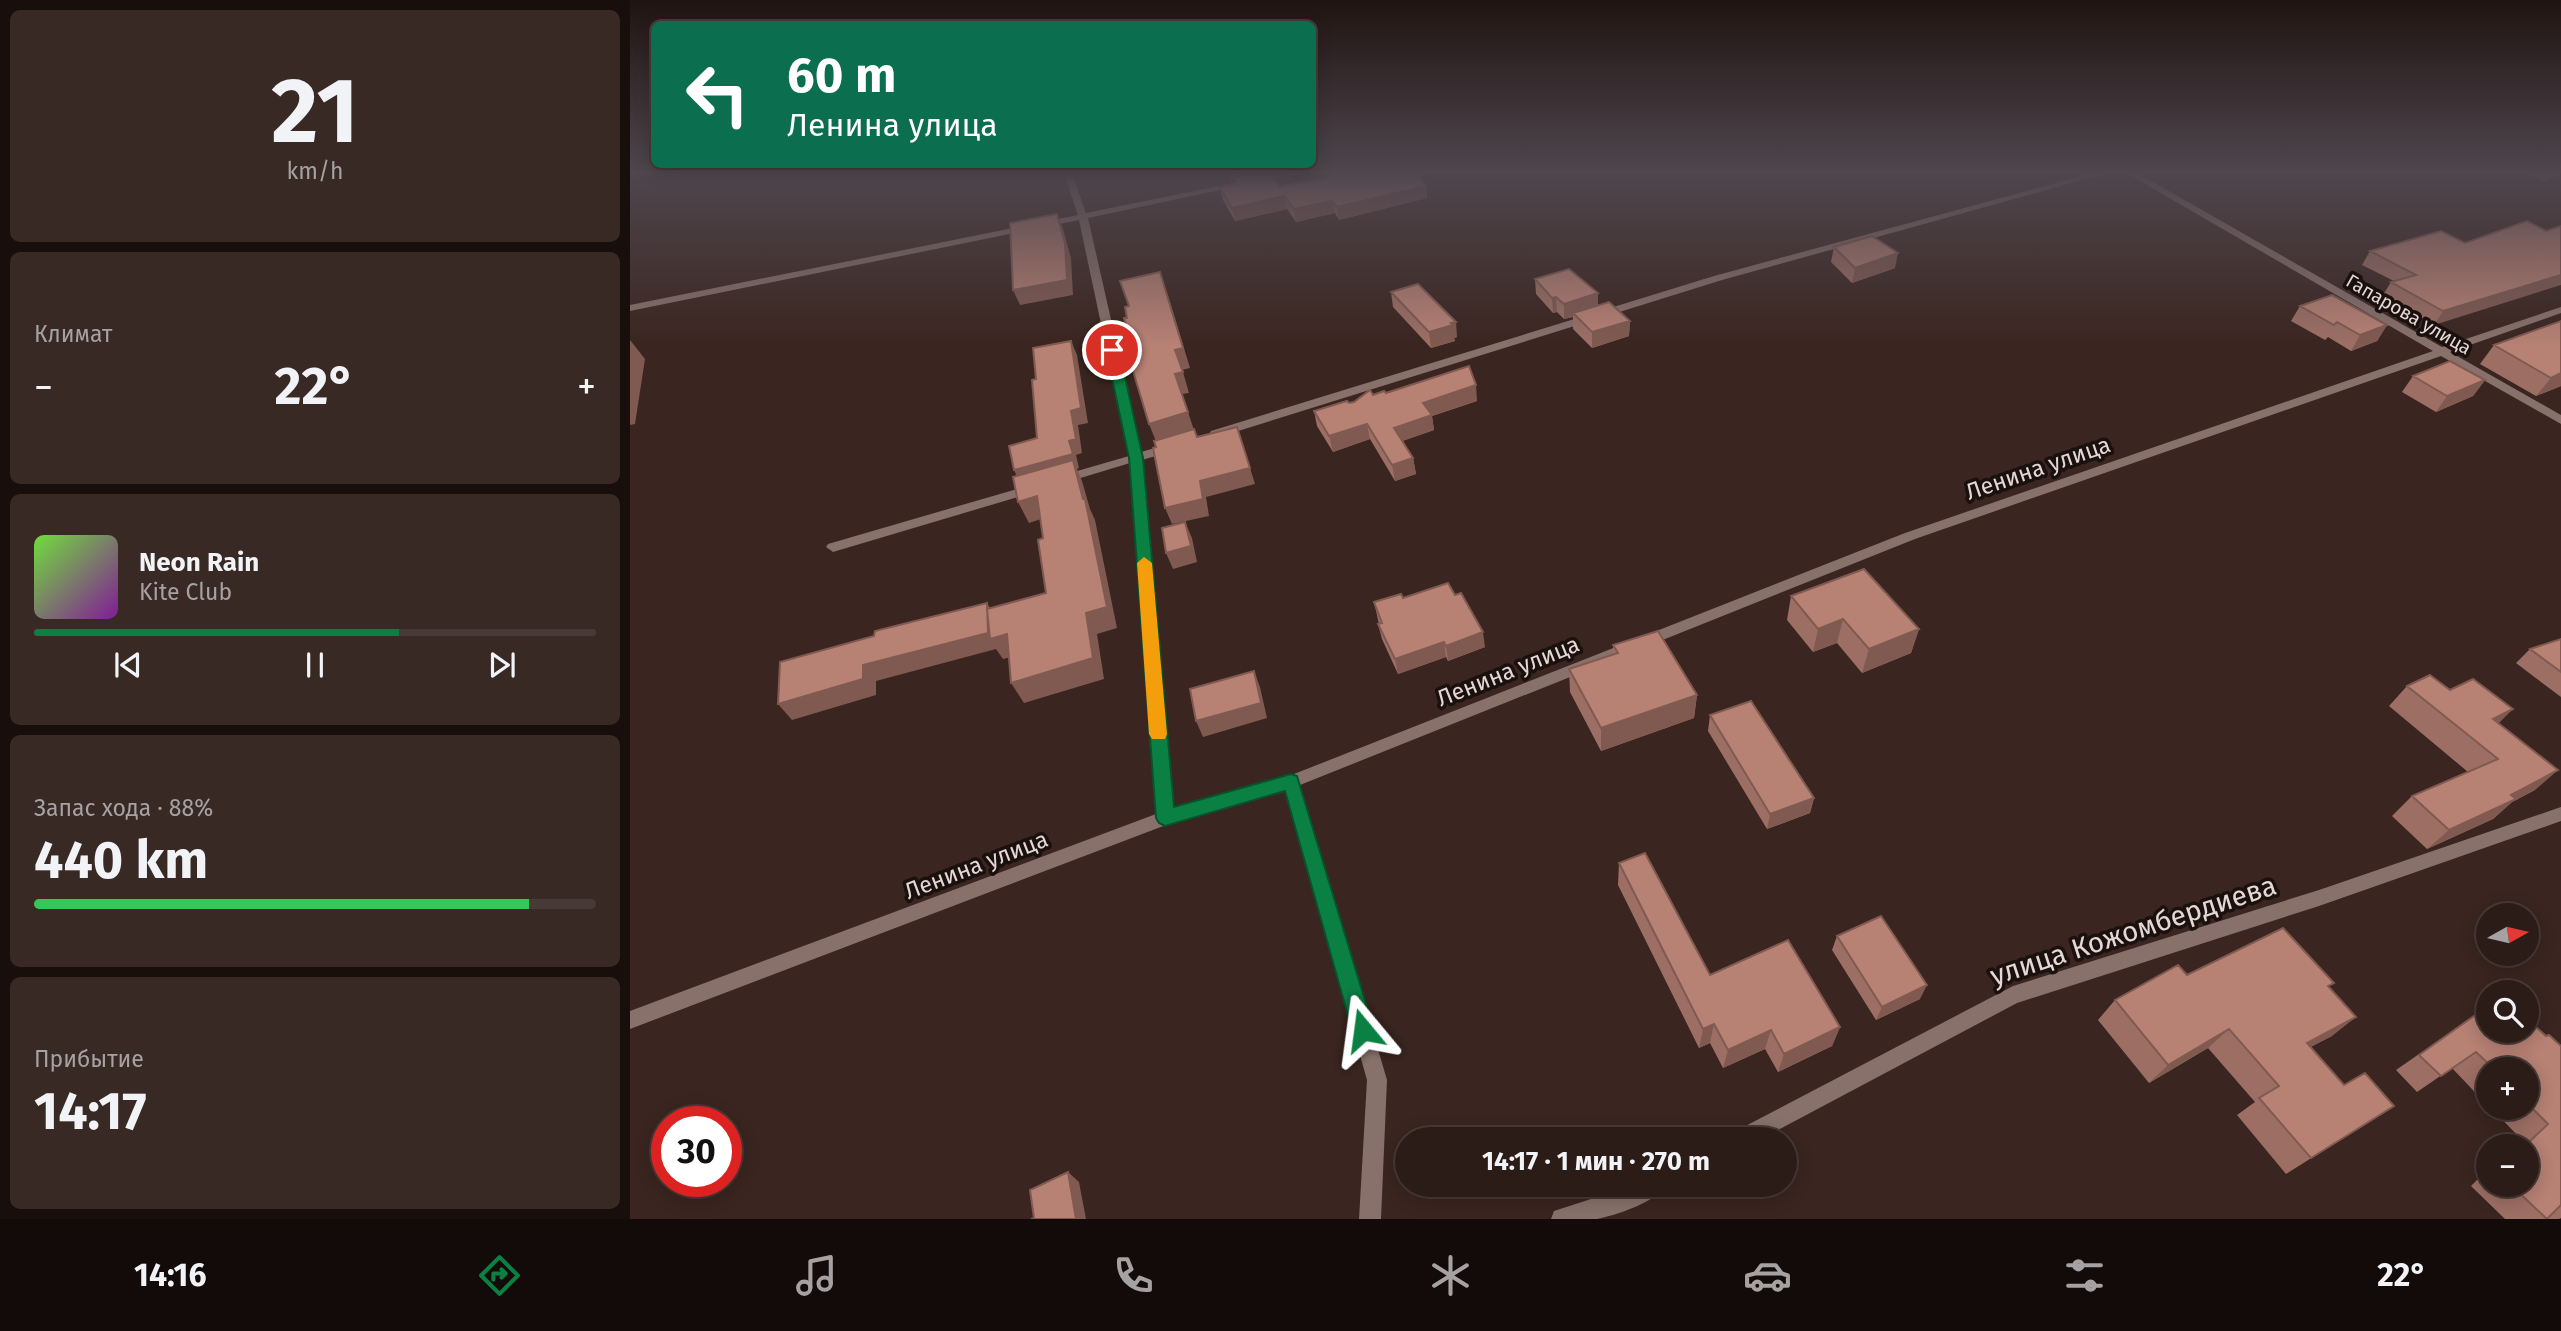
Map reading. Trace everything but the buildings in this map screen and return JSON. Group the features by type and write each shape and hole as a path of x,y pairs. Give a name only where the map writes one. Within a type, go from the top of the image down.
{"street":[{"path":"630,308 1010,231"},
{"path":"1086,231 1136,458 1165,818"},
{"path":"1202,438 1718,278 1891,231"},
{"name":"Гапарова улица","path":"2231,231 2561,420"},
{"name":"Ленина улица","path":"630,1020 1165,818 1291,782 1910,536 2561,310"},
{"path":"833,547 1189,442"},
{"path":"1291,782 1377,1080 1370,1219"},
{"name":"улица Кожомбердиева","path":"1764,1127 2013,995 2319,898 2561,814"},
{"path":"1562,1219 1632,1197"}],"slow traffic":[{"path":"1144,563 1158,734"}],"route":[{"path":"1112,350 1136,458 1165,818 1291,782 1363,1030"}]}
